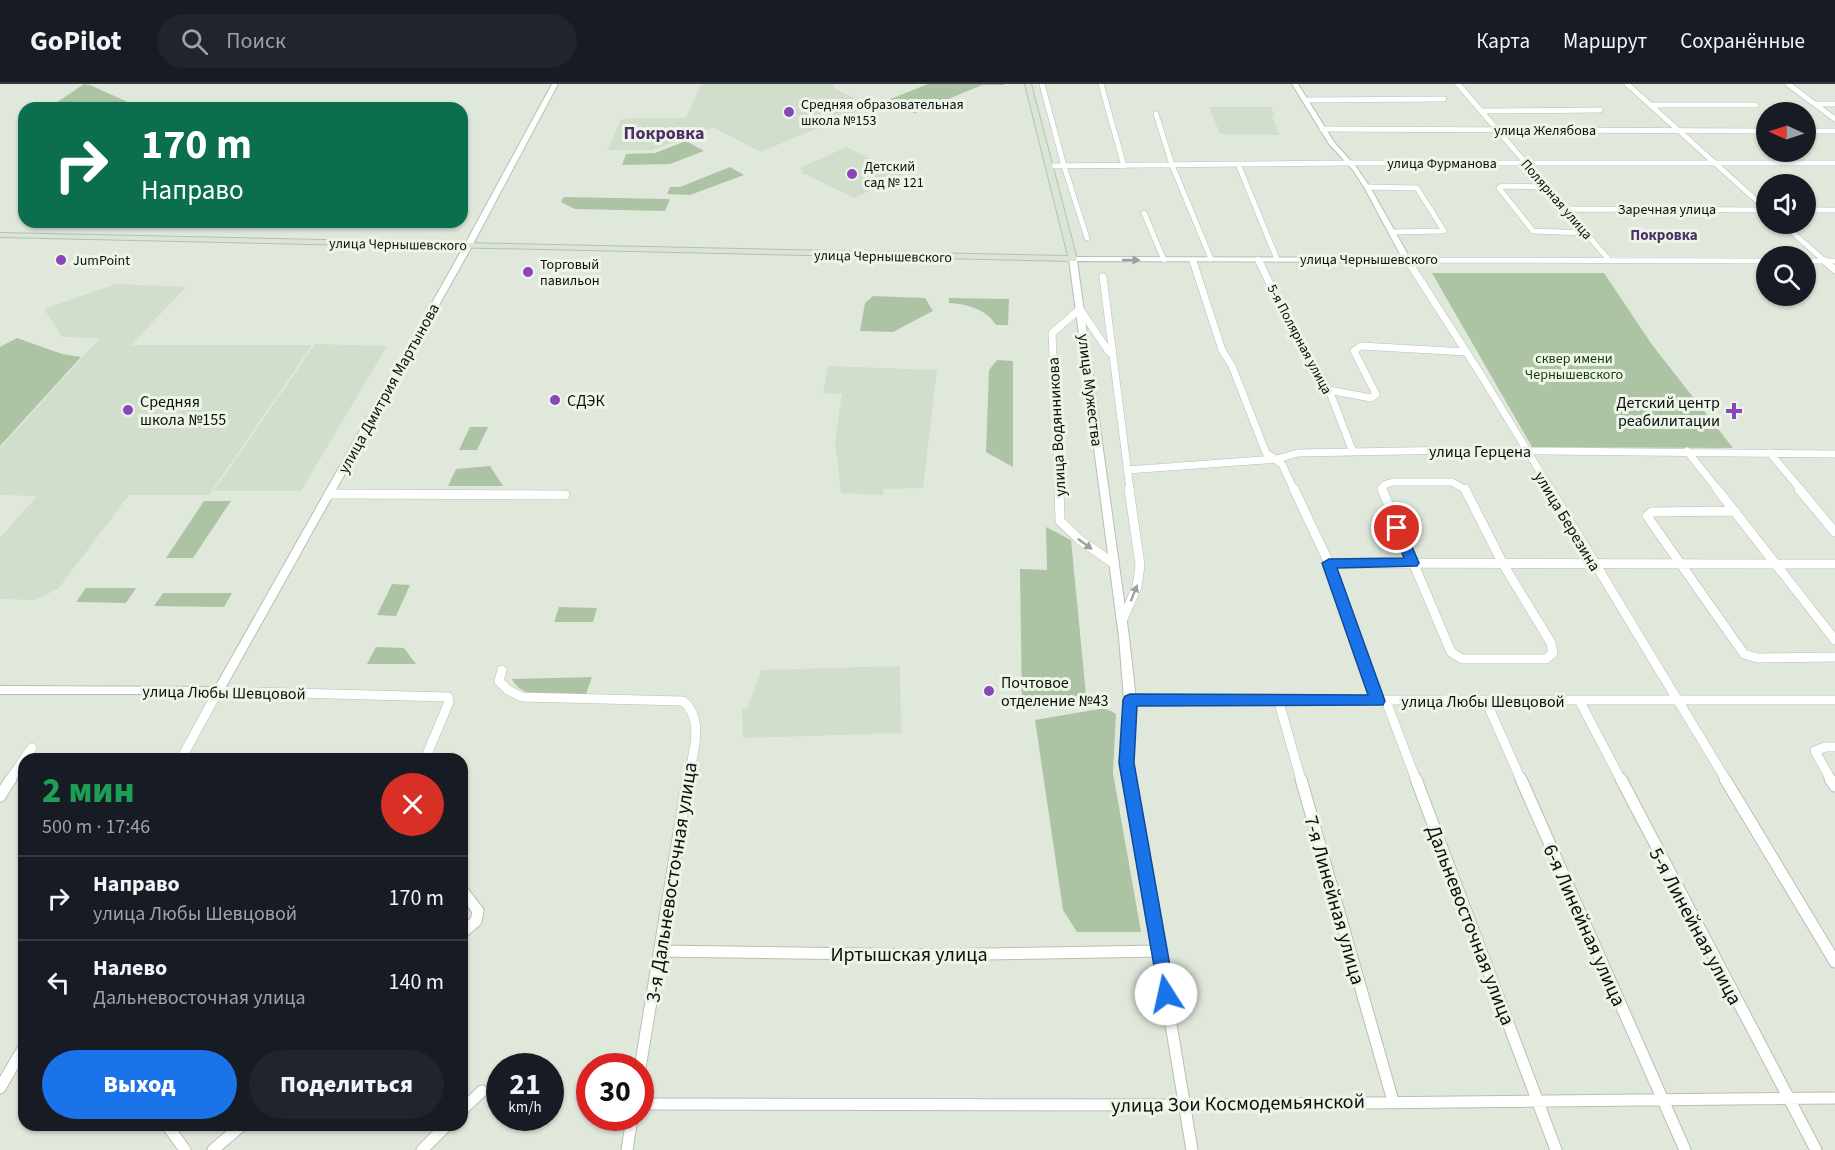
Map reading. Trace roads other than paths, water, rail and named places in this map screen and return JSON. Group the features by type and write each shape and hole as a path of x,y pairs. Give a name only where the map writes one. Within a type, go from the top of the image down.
{"main road":[{"name":"улица Мужества","path":"1028,84 1073,260"},
{"name":"улица Чернышевского","path":"0,235 1073,260"}],"street":[{"name":"улица Дмитрия Мартынова","path":"218,692 468,246 555,84"},
{"path":"1042,84 1064,166 1087,238"},
{"path":"1101,84 1124,165"},
{"name":"улица Березина","path":"1295,84 1330,143 1350,163 1367,187 1407,260 1467,352 1835,962"},
{"name":"Полярная улица","path":"1458,84 1609,260"},
{"path":"1627,84 1756,200"},
{"path":"1788,84 1812,102"},
{"path":"1305,100 1444,99"},
{"path":"1816,104 1835,104"},
{"path":"1651,105 1756,105"},
{"path":"1816,105 1835,119"},
{"path":"1482,111 1600,110"},
{"path":"1156,114 1172,165 1211,259"},
{"name":"улица Желябова","path":"1322,129 1756,131"},
{"path":"1816,131 1835,131"},
{"name":"улица Фурманова","path":"1050,166 1350,163 1835,163"},
{"name":"5-я Полярная улица","path":"1238,164 1277,259"},
{"path":"1547,187 1502,186 1499,188 1533,231 1587,233"},
{"path":"1367,187 1417,189 1444,231 1392,232"},
{"name":"Заречная улица","path":"1567,209 1756,210"},
{"path":"1816,210 1835,210"},
{"path":"1144,213 1164,260"},
{"path":"1795,234 1835,270"},
{"name":"5-я Полярная улица","path":"1258,259 1282,309 1329,390 1353,452"},
{"name":"улица Чернышевского","path":"1073,260 1756,261"},
{"name":"улица Мужества","path":"1073,260 1122,621 1130,700"},
{"name":"Дальневосточная улица","path":"1193,260 1222,350 1232,366 1266,453 1282,464 1329,563 1556,1150"},
{"path":"1816,261 1835,261"},
{"path":"1103,277 1111,355 1140,565 1137,587 1122,621"},
{"path":"1080,309 1111,355"},
{"name":"улица Водянникова","path":"1080,309 1052,333 1060,521 1080,540 1113,563"},
{"path":"1329,390 1371,398 1376,394 1354,351 1360,346 1375,345 1418,351 1467,352"},
{"path":"1687,451 1835,640"},
{"name":"улица Герцена","path":"1127,470 1277,459 1298,453 1687,451 1835,454"},
{"path":"1770,453 1835,532"},
{"path":"1452,482 1461,485 1503,564 1551,643 1553,652 1546,658 1458,658 1452,652 1382,494 1384,485 1388,483 1452,482"},
{"path":"329,494 565,495"},
{"path":"1735,511 1652,512 1647,516 1744,654 1757,658 1835,657"},
{"path":"1329,563 1776,562 1835,564"},
{"name":"3-я Дальневосточная улица","path":"500,675 508,690 522,697 683,701 689,706 697,725 643,1053"},
{"name":"улица Любы Шевцовой","path":"0,690 448,697 427,753"},
{"path":"183,753 218,692"},
{"name":"7-я Линейная улица","path":"1278,699 1393,1101"},
{"path":"1130,700 1127,763 1192,1150"},
{"name":"улица Любы Шевцовой","path":"1130,700 1835,700"},
{"name":"5-я Линейная улица","path":"1579,700 1816,1150"},
{"name":"6-я Линейная улица","path":"1486,701 1685,1150"},
{"path":"1835,747 1825,747 1815,752 1816,758 1835,786"},
{"path":"28,753 32,748"},
{"path":"0,796 18,768"},
{"path":"468,898 478,911 476,921 468,928"},
{"name":"Иртышская улица","path":"660,951 927,955 1159,951"},
{"path":"0,1088 18,1060"},
{"path":"468,1104 482,1091"},
{"name":"улица Зои Космодемьянской","path":"654,1104 1185,1105 1835,1098"},
{"path":"171,1131 185,1150"},
{"path":"213,1150 235,1131"},
{"path":"422,1150 441,1131"},
{"path":"627,1150 630,1131"}],"place":[{"name":"Средняя образовательная школа №153","path":"789,112"},
{"name":"Детский сад № 121","path":"852,174"},
{"name":"JumPoint","path":"61,260"},
{"name":"Торговый павильон","path":"528,272"},
{"name":"СДЭК","path":"555,400"},
{"name":"Средняя школа №155","path":"128,410"},
{"name":"Детский центр реабилитации","path":"1734,411"},
{"name":"Почтовое отделение №43","path":"989,691"}],"district":[{"name":"Покровка","path":"664,133"},
{"name":"Покровка","path":"1664,235"}],"park label":[{"name":"сквер имени Чернышевского","path":"1574,366"}]}
